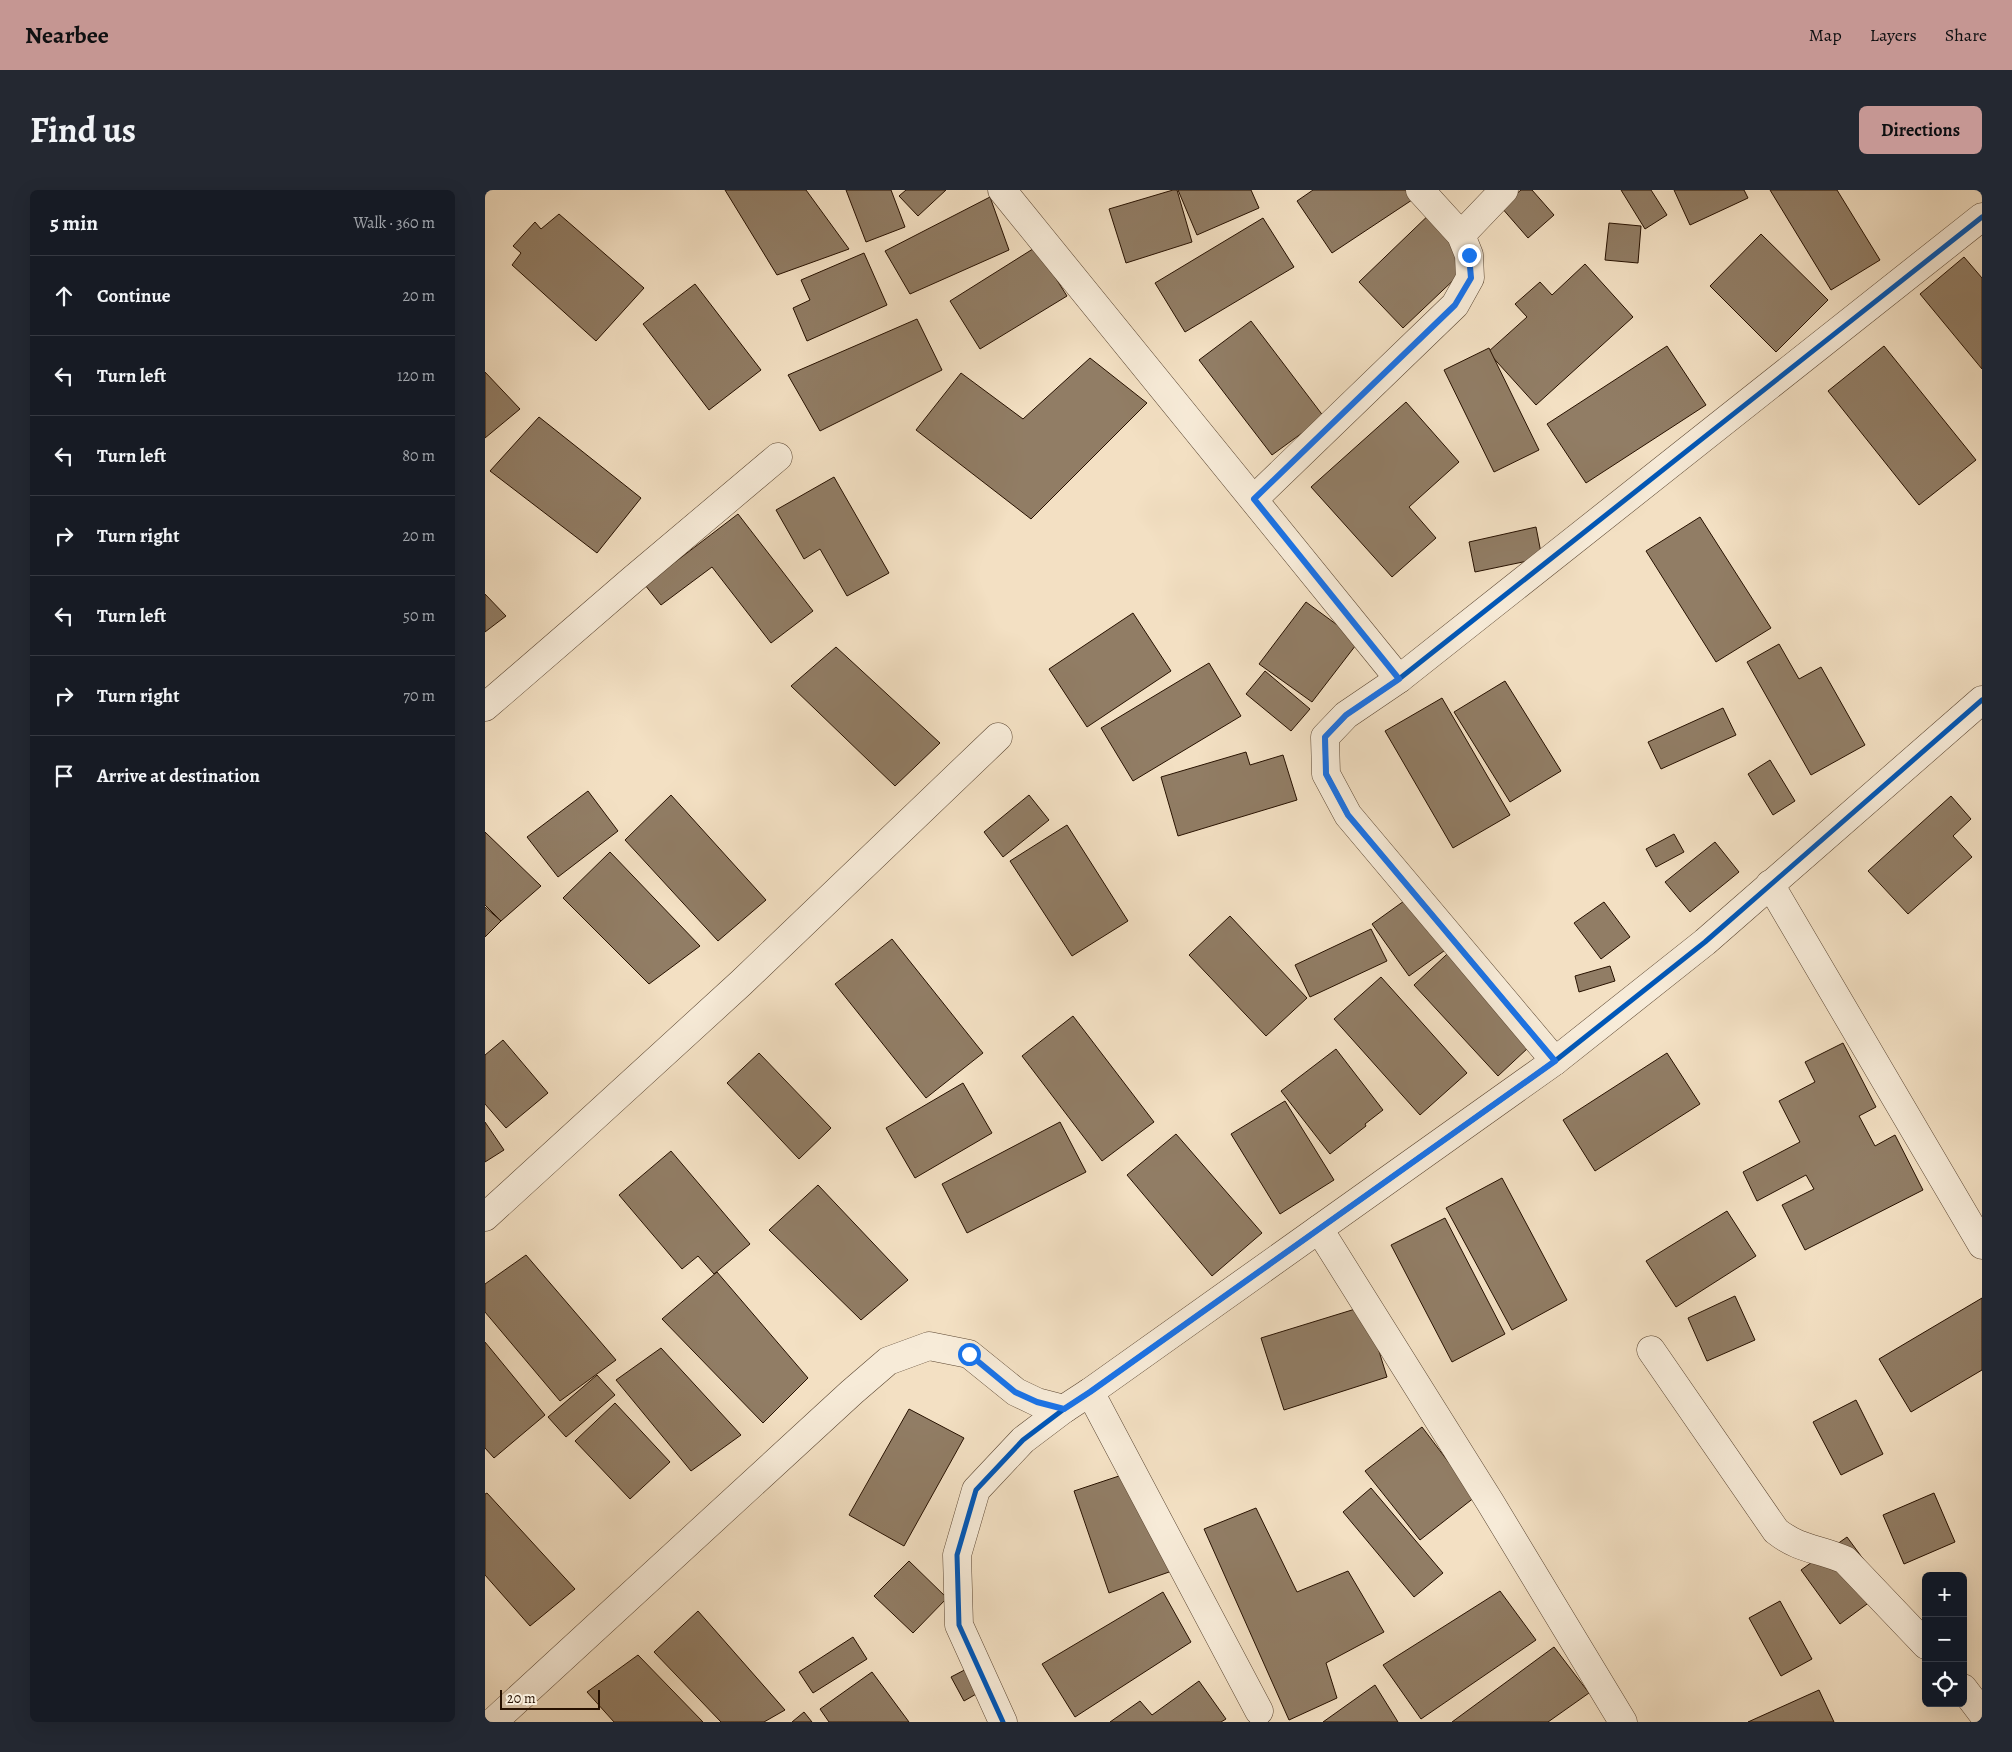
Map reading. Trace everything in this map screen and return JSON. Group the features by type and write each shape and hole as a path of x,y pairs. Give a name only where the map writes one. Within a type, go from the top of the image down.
{"street":[{"path":"1003,190 1399,679"},
{"path":"1254,499 1455,305 1471,278 1469,255 1461,235 1421,190"},
{"path":"1461,235 1504,190"},
{"path":"1555,1061 1348,815 1326,774 1325,737 1346,715 1399,679 1982,217"},
{"path":"485,708 632,580 778,457"},
{"path":"1003,1722 959,1625 957,1555 976,1490 1023,1440 1555,1061 1705,942 1982,700"},
{"path":"485,1217 741,983 998,738"},
{"path":"1770,884 1982,1245"},
{"path":"1319,1229 1490,1502 1623,1722"},
{"path":"493,1722 852,1392 889,1361 929,1346 969,1354 1015,1392 1037,1402 1064,1409"},
{"path":"1651,1350 1775,1531 1788,1541 1802,1547 1832,1554 1845,1560 1922,1641"},
{"path":"1090,1392 1259,1712"},
{"path":"1967,1693 1982,1713"}],"building":[{"path":"725,190 806,190 849,249 777,275"},
{"path":"846,190 891,190 905,227 866,242"},
{"path":"906,190 946,190 918,216 899,196"},
{"path":"1177,190 1192,242 1126,263 1109,209"},
{"path":"1178,190 1251,190 1259,208 1197,235"},
{"path":"1313,190 1414,190 1418,196 1332,253 1297,201"},
{"path":"1521,190 1532,190 1554,215 1528,238 1501,207"},
{"path":"1621,190 1651,190 1667,215 1645,229"},
{"path":"1674,190 1744,190 1748,198 1690,225"},
{"path":"1770,190 1837,190 1880,260 1831,290"},
{"path":"990,197 1009,250 910,294 885,251"},
{"path":"1436,208 1481,254 1403,328 1359,282"},
{"path":"559,214 644,288 596,341 512,265 521,253 513,246 535,222 541,229"},
{"path":"1263,218 1294,267 1185,332 1155,283"},
{"path":"1609,223 1641,226 1638,263 1605,260"},
{"path":"1761,234 1828,300 1776,352 1710,286"},
{"path":"1036,247 1067,296 980,349 950,301"},
{"path":"864,253 887,305 807,341 793,308 810,300 801,280"},
{"path":"1964,257 1982,278 1982,369 1920,294"},
{"path":"1585,264 1633,317 1536,405 1488,352 1527,317 1515,304 1540,282 1552,295"},
{"path":"695,284 761,370 709,410 643,324"},
{"path":"917,319 942,370 820,431 788,375"},
{"path":"1251,321 1324,417 1272,455 1199,360"},
{"path":"1667,346 1706,405 1586,483 1547,424"},
{"path":"1884,346 1976,460 1919,505 1828,391"},
{"path":"1489,348 1539,450 1494,472 1444,370"},
{"path":"1090,358 1147,403 1031,519 916,430 961,373 1023,419"},
{"path":"485,372 520,409 485,438"},
{"path":"1406,402 1459,462 1409,507 1436,538 1392,577 1311,487"},
{"path":"539,417 641,498 597,553 490,471"},
{"path":"834,477 889,573 847,596 820,549 804,559 776,510"},
{"path":"738,514 813,611 771,643 712,567 661,605 645,585"},
{"path":"1700,517 1771,628 1716,662 1646,551"},
{"path":"1536,527 1542,558 1475,572 1469,542"},
{"path":"485,594 506,616 485,632"},
{"path":"1306,602 1359,641 1312,702 1259,664"},
{"path":"1133,613 1171,671 1087,727 1049,669"},
{"path":"1779,644 1799,679 1821,667 1865,745 1811,775 1747,662"},
{"path":"836,647 940,743 895,786 791,686"},
{"path":"1209,663 1241,716 1133,781 1101,728"},
{"path":"1265,671 1310,709 1291,731 1246,694"},
{"path":"1505,681 1561,771 1510,802 1454,712"},
{"path":"1442,698 1510,815 1453,848 1385,731"},
{"path":"1723,708 1736,735 1661,769 1648,742"},
{"path":"1246,752 1250,765 1283,755 1297,800 1178,836 1161,777"},
{"path":"1770,760 1795,801 1773,815 1748,774"},
{"path":"588,791 618,831 558,877 527,837"},
{"path":"671,795 766,900 718,941 625,840"},
{"path":"1029,795 1049,820 1003,857 984,832"},
{"path":"1951,796 1971,819 1953,836 1972,857 1908,914 1868,871"},
{"path":"1067,825 1128,921 1072,956 1010,861"},
{"path":"485,832 541,886 501,921 485,905"},
{"path":"1674,834 1684,852 1656,867 1646,849"},
{"path":"1715,842 1739,872 1690,912 1665,882"},
{"path":"610,852 700,946 649,984 563,898"},
{"path":"1425,886 1462,938 1409,976 1372,924"},
{"path":"1604,902 1630,937 1601,959 1574,923"},
{"path":"485,907 501,921 485,937"},
{"path":"1230,916 1307,998 1266,1036 1189,955"},
{"path":"1371,929 1387,961 1310,997 1295,965"},
{"path":"892,939 983,1053 926,1098 835,984"},
{"path":"1460,942 1544,1033 1498,1076 1414,985"},
{"path":"1610,966 1615,981 1579,992 1575,976"},
{"path":"1381,977 1467,1073 1420,1115 1334,1019"},
{"path":"1073,1016 1154,1122 1102,1161 1022,1056"},
{"path":"503,1040 548,1093 506,1128 485,1104 485,1055"},
{"path":"1843,1043 1876,1107 1859,1116 1875,1146 1895,1135 1923,1190 1805,1250 1782,1205 1814,1189 1806,1175 1757,1201 1743,1172 1800,1142 1779,1101 1815,1082 1805,1062"},
{"path":"1336,1049 1383,1110 1330,1154 1281,1091"},
{"path":"759,1053 831,1128 799,1159 727,1083"},
{"path":"1667,1053 1700,1104 1595,1171 1563,1120"},
{"path":"963,1083 992,1133 915,1178 886,1128"},
{"path":"1285,1101 1334,1180 1280,1214 1231,1134"},
{"path":"485,1122 504,1150 485,1162"},
{"path":"1060,1122 1086,1172 967,1233 942,1184"},
{"path":"1176,1134 1262,1233 1212,1276 1127,1175"},
{"path":"671,1151 750,1244 714,1274 698,1256 682,1269 619,1195"},
{"path":"1502,1178 1567,1300 1512,1330 1446,1208"},
{"path":"818,1185 908,1280 861,1320 769,1230"},
{"path":"1727,1211 1756,1256 1676,1307 1646,1261"},
{"path":"1445,1218 1505,1334 1452,1362 1391,1245"},
{"path":"526,1255 616,1360 560,1401 485,1312 485,1284"},
{"path":"717,1272 808,1378 763,1423 662,1319"},
{"path":"1735,1296 1755,1340 1707,1361 1688,1318"},
{"path":"1982,1298 1982,1370 1911,1412 1879,1359"},
{"path":"1365,1306 1387,1377 1284,1410 1261,1338"},
{"path":"485,1342 545,1415 494,1458 485,1448"},
{"path":"661,1348 741,1435 691,1471 616,1380"},
{"path":"597,1375 615,1395 566,1437 548,1417"},
{"path":"1856,1400 1883,1454 1841,1475 1813,1422"},
{"path":"615,1403 670,1462 630,1499 575,1441"},
{"path":"909,1409 964,1438 904,1546 849,1515"},
{"path":"1422,1427 1475,1497 1420,1540 1365,1471"},
{"path":"1137,1470 1172,1571 1109,1593 1074,1491"},
{"path":"1371,1488 1443,1573 1414,1597 1343,1512"},
{"path":"487,1493 575,1589 530,1626 485,1575 485,1494"},
{"path":"1934,1493 1955,1542 1904,1564 1883,1515"},
{"path":"1256,1508 1297,1592 1348,1571 1384,1632 1326,1663 1337,1698 1289,1720 1204,1529"},
{"path":"1847,1537 1886,1590 1840,1624 1801,1570"},
{"path":"909,1561 947,1598 913,1633 874,1596"},
{"path":"1500,1591 1536,1640 1421,1719 1383,1665"},
{"path":"1163,1592 1191,1642 1075,1717 1042,1664"},
{"path":"1780,1601 1812,1659 1781,1676 1749,1618"},
{"path":"698,1611 785,1710 764,1722 721,1722 654,1652"},
{"path":"853,1637 867,1659 813,1693 799,1672"},
{"path":"1554,1647 1589,1693 1548,1722 1452,1722"},
{"path":"638,1655 703,1722 614,1722 587,1692"},
{"path":"980,1662 992,1685 964,1701 951,1677"},
{"path":"872,1672 909,1722 829,1722 820,1709"},
{"path":"1199,1681 1226,1719 1221,1722 1110,1722 1140,1701 1152,1715"},
{"path":"1375,1685 1398,1722 1323,1722"},
{"path":"1819,1690 1834,1722 1748,1722"},
{"path":"804,1712 812,1722 792,1722"}],"cycle path":[{"path":"1555,1061 1348,815 1326,774 1325,737 1346,715 1399,679 1982,217"},
{"path":"1003,1722 959,1625 957,1555 976,1490 1023,1440 1555,1061 1705,942 1982,700"}],"route":[{"path":"969,1354 1015,1392 1037,1402 1064,1409 1555,1061 1348,815 1326,774 1325,737 1346,715 1399,679 1254,499 1455,305 1471,278 1469,255"}]}
